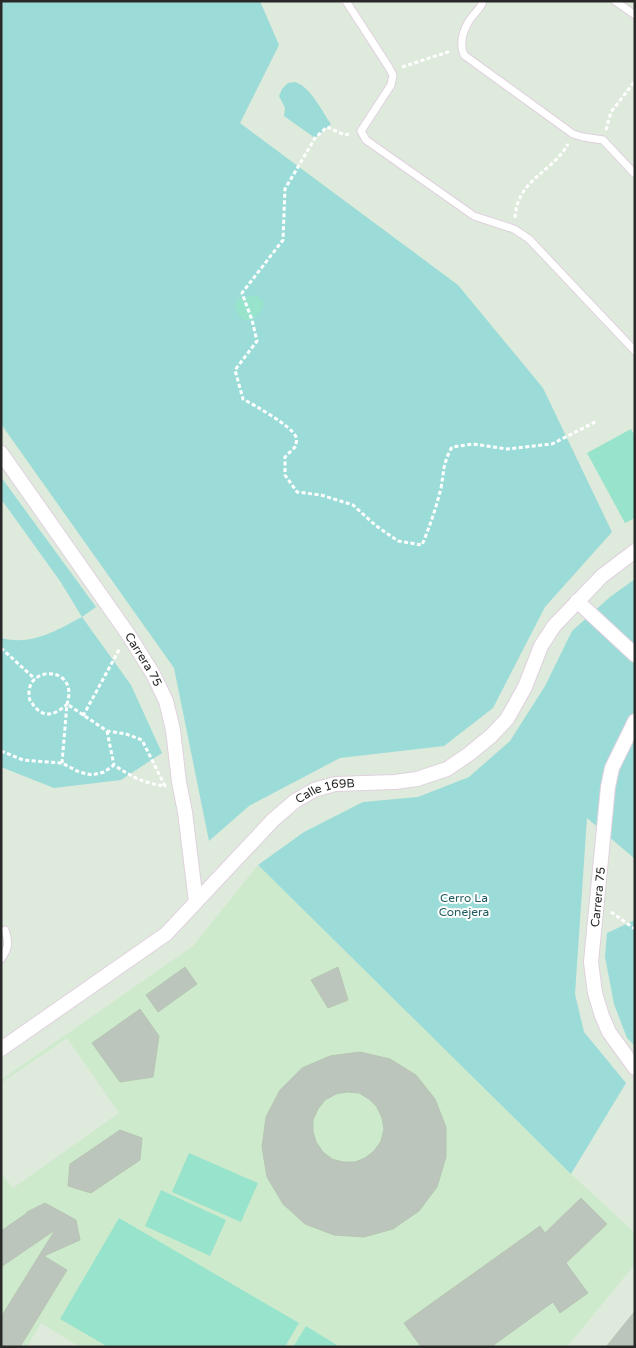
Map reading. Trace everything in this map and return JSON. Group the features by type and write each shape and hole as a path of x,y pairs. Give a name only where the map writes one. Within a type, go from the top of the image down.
{"street":[{"name":"Carrera 75","path":"1,453 128,634 163,694 173,730 196,902"},
{"name":"Calle 169B","path":"1,1049 161,937 273,820 295,801 314,790 335,784 395,782 417,779 447,769 469,754 491,736 507,719 525,687 541,646 554,626 602,576 635,551"},
{"path":"577,601 635,655"},
{"name":"Carrera 75","path":"635,722 612,768 608,787 592,962 595,993 608,1032 635,1068"}],"lane":[{"path":"346,1 393,75 391,85 361,131 366,140 474,216 514,229 529,239 634,348"},
{"path":"483,1 469,21 462,39 461,48 464,55 573,134 603,140 635,174"},
{"path":"614,1 635,15"},
{"path":"1,959 7,950 9,942 5,930"}],"path":[{"path":"388,66 405,67 461,48"},
{"path":"603,140 611,112 635,82"},
{"path":"361,131 345,135 327,127 315,138 285,190 283,240 242,293 257,341 235,370 243,399 269,414 296,437 296,446 285,457 285,475 298,492 321,495 353,505 398,542 422,545 433,518 441,488 444,460 452,447 473,444 507,448 552,444 597,421"},
{"path":"514,229 515,214 524,188 567,147 573,134"},
{"path":"83,716 128,634"},
{"path":"1,648 8,652 35,679"},
{"path":"62,763 67,704 70,695 68,685 62,677 53,673 44,674 35,679 29,689 30,700 36,710 47,714 59,712 67,704"},
{"path":"67,704 107,732 126,734 142,740 164,786 150,784 133,778 114,765 107,732"},
{"path":"1,751 23,760 62,763 79,772 92,774 104,772 114,765"},
{"path":"610,912 635,929"}],"shaded area":[{"path":"255,295 264,304 262,310 252,320 243,320 235,306 238,299"},
{"path":"631,429 635,436 635,518 625,523 587,453"},
{"path":"258,865 571,1174 635,1233 635,1264 567,1347 340,1347 306,1326 293,1347 285,1347 299,1323 60,1319 108,1347 80,1347 41,1323 27,1347 1,1347 1,1173 13,1188 119,1113 67,1038 1,1083 1,1080 193,946"},
{"path":"189,1153 258,1183 241,1222 172,1192"},
{"path":"161,1190 226,1220 210,1256 145,1226"},
{"path":"119,1218 299,1323 285,1347 108,1347 60,1319"},
{"path":"306,1326 340,1347 293,1347"}],"green space":[{"path":"1,1 260,1 279,45 240,123 458,285 543,388 612,532 545,607 493,708 444,746 340,758 249,806 209,841 174,668 1,424"},
{"path":"295,82 311,94 331,124 315,138 284,116 285,108 279,96 282,89 288,83"},
{"path":"1,477 96,607 82,617 60,581 1,499"},
{"name":"Cerro La Conejera","path":"635,579 635,859 587,818 575,994 584,1032 626,1083 571,1174 258,865 304,832 363,802 418,797 469,777 510,741 545,686 572,631 610,597"},
{"path":"82,617 131,685 162,753 121,780 54,788 1,767 1,638 12,640 33,639 53,632"},
{"path":"635,920 635,1046 627,1038 614,1004 605,957 607,933"}],"building":[{"path":"185,967 197,984 158,1012 146,995"},
{"path":"338,967 348,1000 328,1008 311,980"},
{"path":"140,1009 159,1036 153,1077 120,1082 92,1043"},
{"path":"360,1052 390,1059 416,1075 435,1099 446,1127 446,1157 437,1187 419,1211 393,1229 364,1237 334,1235 305,1224 283,1204 267,1177 262,1147 266,1117 280,1090 302,1068 330,1056","holes":["347,1092 359,1093 377,1107 384,1129 381,1141 374,1151 365,1158 355,1162 343,1162 332,1159 323,1152 316,1142 313,1120 325,1100 336,1094"]},
{"path":"120,1130 142,1138 140,1160 91,1193 68,1186 70,1164"},
{"path":"581,1198 607,1224 566,1263 588,1293 560,1313 553,1302 491,1347 421,1347 404,1323 540,1226 545,1233"},
{"path":"45,1203 76,1220 80,1240 44,1256 67,1270 20,1347 1,1347 1,1317 55,1230 1,1267 1,1231 27,1212"},
{"path":"635,1311 635,1347 606,1347"}]}
